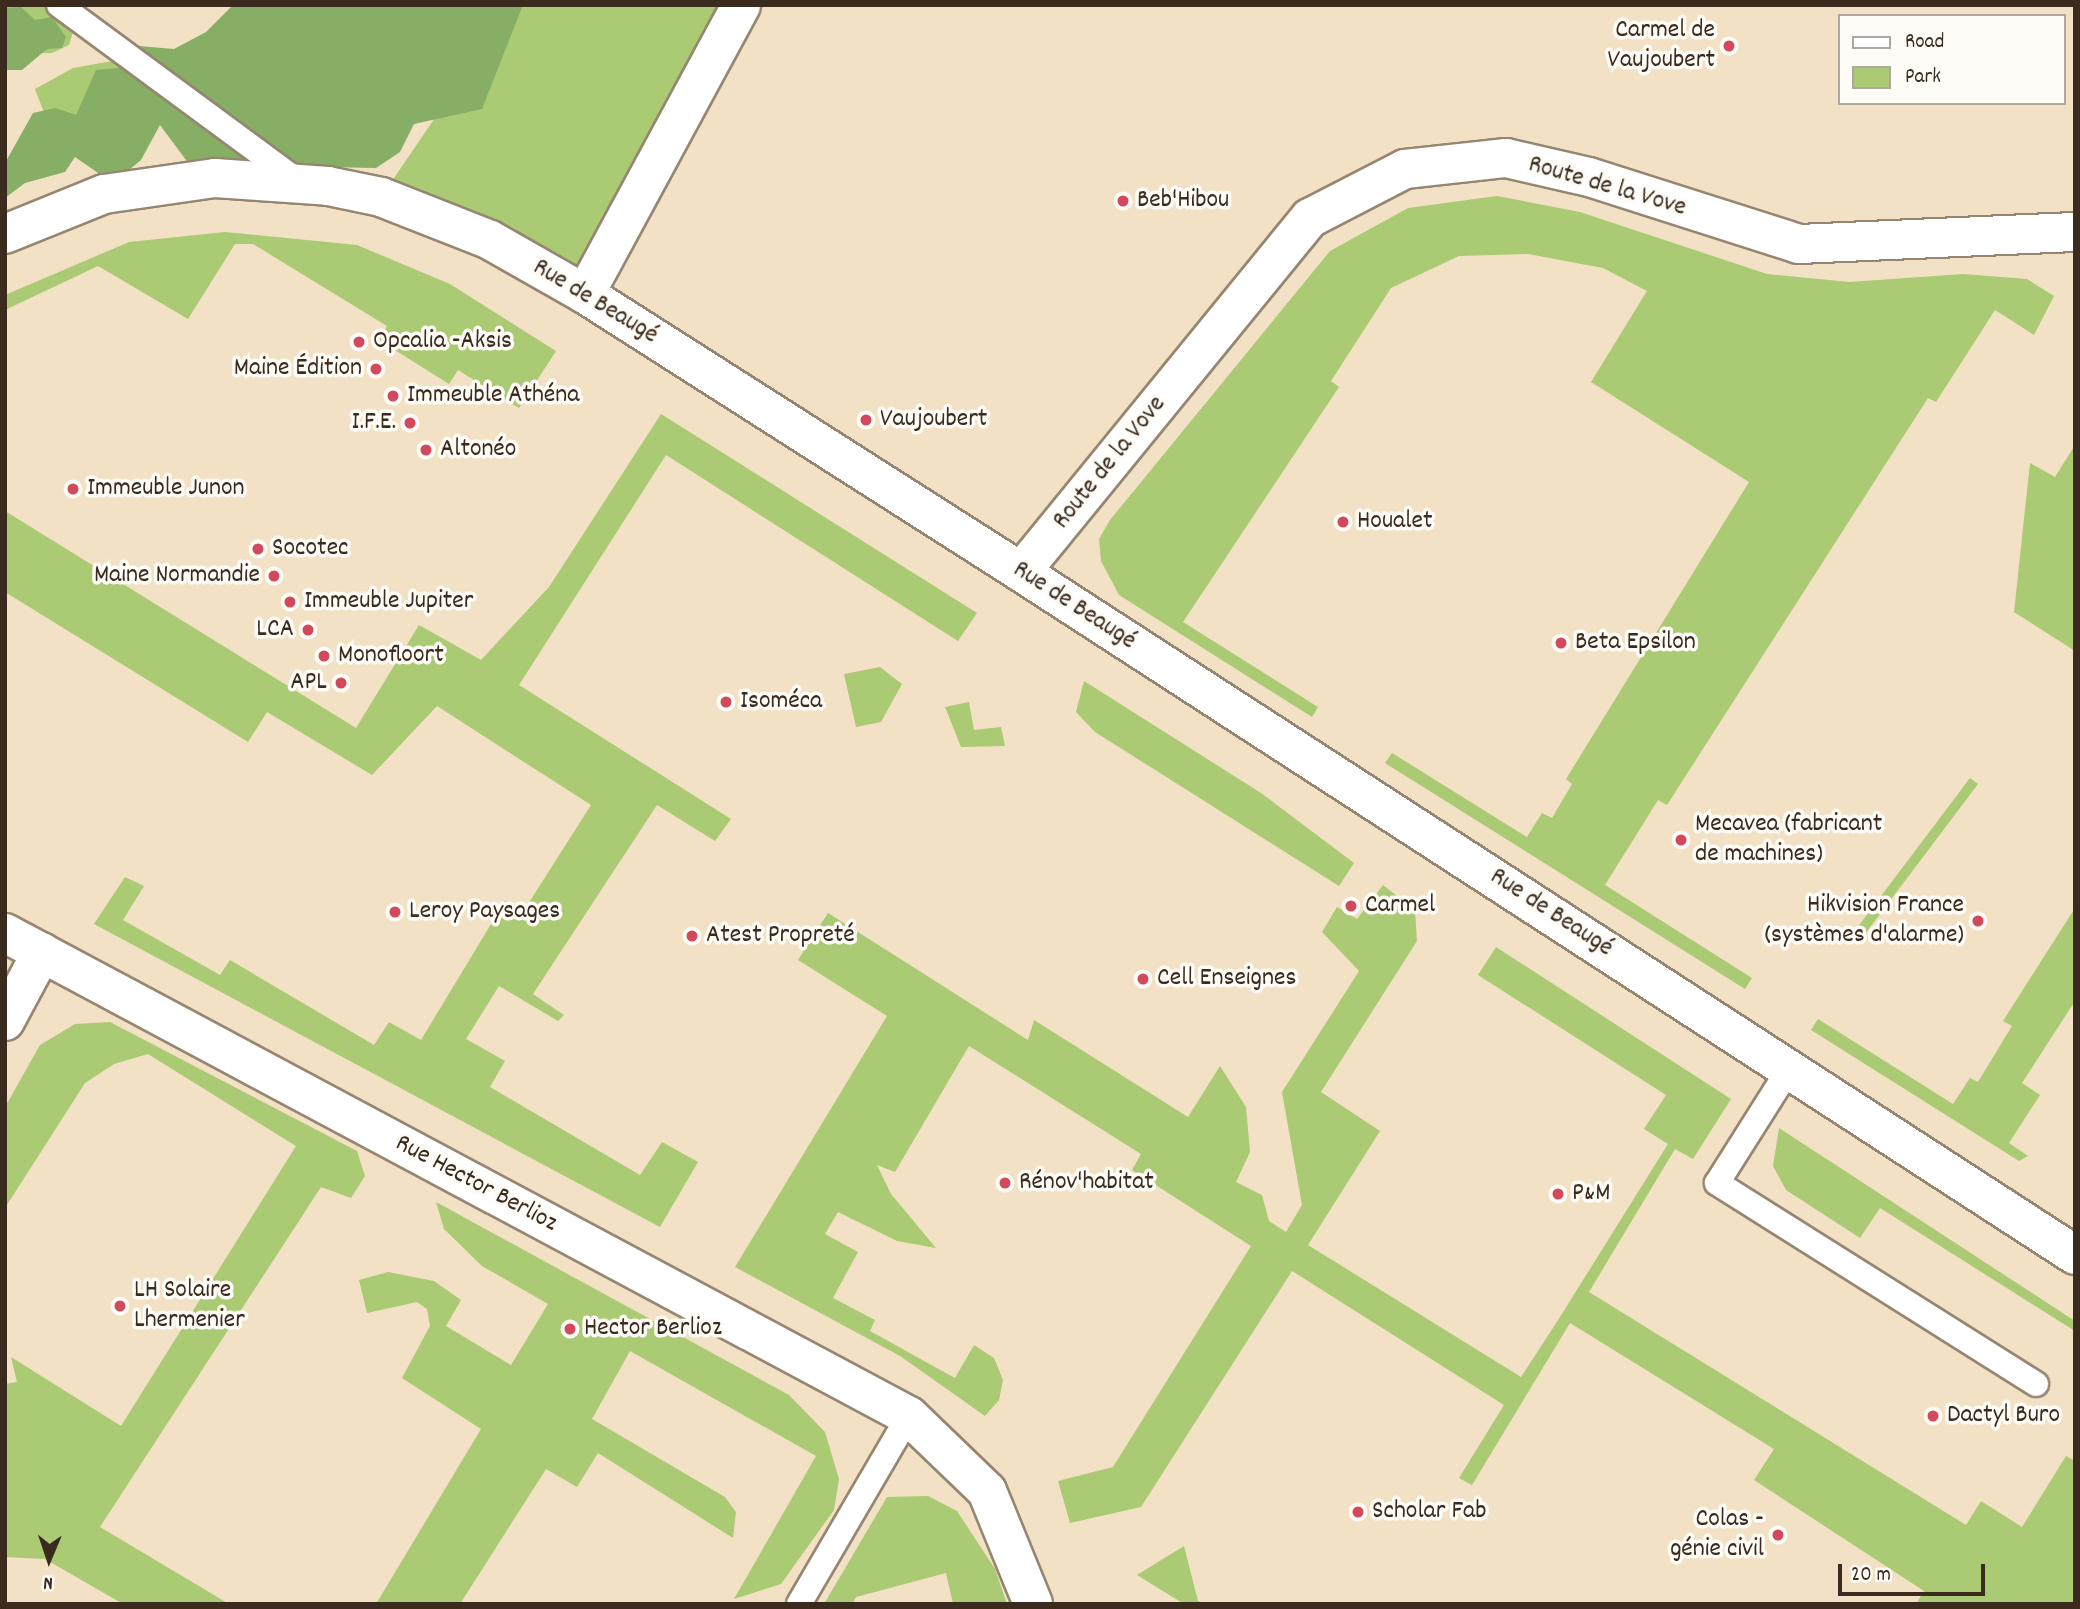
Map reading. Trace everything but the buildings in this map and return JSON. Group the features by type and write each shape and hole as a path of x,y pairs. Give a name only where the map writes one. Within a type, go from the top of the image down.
{"street":[{"path":"585,294 741,5"},
{"name":"Route de la Vove","path":"1021,572 1310,218 1405,169 1506,158 1589,177 1798,244 2075,232"},
{"name":"Rue de Beaugé","path":"5,234 117,192 215,178 301,183 435,215 585,294 1791,1066 2075,1255"},
{"name":"Rue Hector Berlioz","path":"5,933 909,1416 987,1491 1033,1604"},
{"path":"5,1021 42,952"}],"lane":[{"path":"59,5 301,183"},
{"path":"1791,1066 1717,1183 2036,1384"},
{"path":"799,1604 909,1416"}],"green space":[{"path":"5,5 48,5 73,32 69,45 52,53 5,53"},
{"path":"233,5 523,5 482,109 414,124 400,152 376,168 189,164 160,125 141,160 124,174 101,175 75,157 65,172 25,183 5,198 5,163 33,113 55,108 76,115 96,70 118,68 139,46 174,49 206,32"},
{"path":"512,5 741,5 585,294 381,197"},
{"path":"21,7 35,20 52,17 66,37 62,48 47,49 22,70 5,70 5,8"},
{"path":"118,60 132,76 62,160 35,89 73,68"},
{"path":"1497,196 1580,212 1767,274 1849,282 1963,274 2027,279 2054,296 2034,335 1995,310 1936,402 1928,398 1667,805 1658,800 1605,885 1752,978 1745,989 1385,763 1392,753 1527,837 1542,813 1552,818 1572,784 1566,779 1749,482 1591,382 1647,291 1603,268 1528,254 1459,256 1391,288 1331,381 1339,387 1183,622 1318,707 1312,717 1119,595 1101,561 1099,539 1110,520 1330,251 1408,208"},
{"path":"225,232 357,245 450,284 556,351 519,408 458,370 449,384 379,340 387,326 253,244 235,244 188,319 98,266 5,310 5,295 129,242"},
{"path":"661,414 977,613 958,641 666,455 519,685 731,819 715,841 657,805 533,994 564,1015 558,1021 499,986 466,1039 505,1061 490,1087 640,1175 662,1142 698,1162 660,1227 94,924 125,877 144,886 123,920 220,975 230,960 374,1045 389,1022 421,1040 505,901 523,912 591,805 437,706 372,775 267,712 248,742 5,592 5,511 356,728 419,625 481,660 549,587"},
{"path":"2075,445 2075,651 2014,612 2030,463 2055,477"},
{"path":"880,667 902,684 881,722 856,727 844,674"},
{"path":"1084,681 1261,793 1354,863 1339,886 1095,732 1076,712"},
{"path":"969,702 974,730 1001,727 1005,746 961,747 945,707"},
{"path":"1970,778 1978,784 1866,933 1858,927"},
{"path":"1383,885 1415,910 1417,941 1321,1092 1380,1131 1308,1245 1521,1377 1560,1317 1668,1144 1644,1129 1666,1095 1478,975 1496,947 1731,1099 1693,1159 1675,1149 1589,1292 1966,1525 1981,1501 2022,1527 2066,1456 2075,1461 2075,1604 1916,1604 1924,1591 1754,1480 1774,1449 1570,1323 1472,1485 1459,1478 1504,1405 1292,1271 1141,1507 1070,1523 1058,1481 1113,1467 1251,1246 1132,1170 1141,1154 969,1046 895,1172 877,1165 891,1194 936,1248 897,1241 838,1212 825,1234 858,1252 833,1298 875,1320 870,1331 955,1378 974,1345 994,1358 1003,1380 999,1400 985,1416 900,1356 735,1267 887,1016 798,960 828,913 1028,1040 1034,1020 1188,1117 1220,1066 1246,1107 1250,1152 1236,1182 1262,1195 1269,1221 1286,1232 1302,1205 1282,1092 1359,971 1322,932 1337,907 1357,919"},
{"path":"2075,908 2075,1001 2022,1083 2040,1095 2009,1143 2028,1156 2019,1161 1811,1030 1818,1019 1953,1104 1970,1078 1978,1082 2012,1026 2003,1021"},
{"path":"110,1022 357,1151 365,1176 351,1198 321,1187 100,1527 229,1604 123,1604 45,1559 5,1557 5,1384 17,1382 11,1357 121,1426 296,1146 148,1054 114,1064 85,1083 5,1208 5,1107 40,1045 75,1024"},
{"path":"1779,1128 2075,1321 2075,1331 1880,1208 1860,1238 1786,1190 1773,1166"},
{"path":"436,1202 789,1395 825,1432 839,1479 834,1510 781,1584 734,1599 816,1456 630,1351 592,1419 725,1497 736,1512 733,1538 598,1453 577,1487 546,1469 460,1604 376,1604 481,1429 402,1378 430,1326 427,1309 417,1302 367,1313 359,1280 388,1272 434,1281 461,1300 446,1326 511,1365 548,1304 482,1266 444,1229"},
{"path":"928,1496 957,1511 995,1569 1007,1604 953,1604 946,1573 856,1597 852,1604 824,1604 887,1497"},
{"path":"1184,1546 1198,1601 1203,1604 1184,1604 1137,1575"}],"place":[{"name":"Carmel de Vaujoubert","path":"1729,46"},
{"name":"Beb'Hibou","path":"1123,201"},
{"name":"Opcalia -Aksis","path":"359,342"},
{"name":"Maine Édition","path":"376,369"},
{"name":"Immeuble Athéna","path":"393,396"},
{"name":"Vaujoubert","path":"866,420"},
{"name":"I.F.E.","path":"410,423"},
{"name":"Altonéo","path":"426,450"},
{"name":"Immeuble Junon","path":"73,489"},
{"name":"Houalet","path":"1343,522"},
{"name":"Socotec","path":"258,549"},
{"name":"Maine Normandie","path":"274,576"},
{"name":"Immeuble Jupiter","path":"290,602"},
{"name":"LCA","path":"308,630"},
{"name":"Beta Epsilon","path":"1561,643"},
{"name":"Monofloort","path":"324,656"},
{"name":"APL","path":"341,683"},
{"name":"Isoméca","path":"726,702"},
{"name":"Mecavea (fabricant de machines)","path":"1681,840"},
{"name":"Carmel","path":"1351,906"},
{"name":"Leroy Paysages","path":"395,912"},
{"name":"Hikvision France (systèmes d'alarme)","path":"1978,921"},
{"name":"Atest Propreté","path":"692,936"},
{"name":"Cell Enseignes","path":"1143,979"},
{"name":"Rénov'habitat","path":"1005,1183"},
{"name":"P&M","path":"1558,1194"},
{"name":"LH Solaire Lhermenier","path":"120,1306"},
{"name":"Hector Berlioz","path":"570,1329"},
{"name":"Dactyl Buro","path":"1933,1416"},
{"name":"Scholar Fab","path":"1358,1512"},
{"name":"Colas - génie civil","path":"1778,1535"}]}
